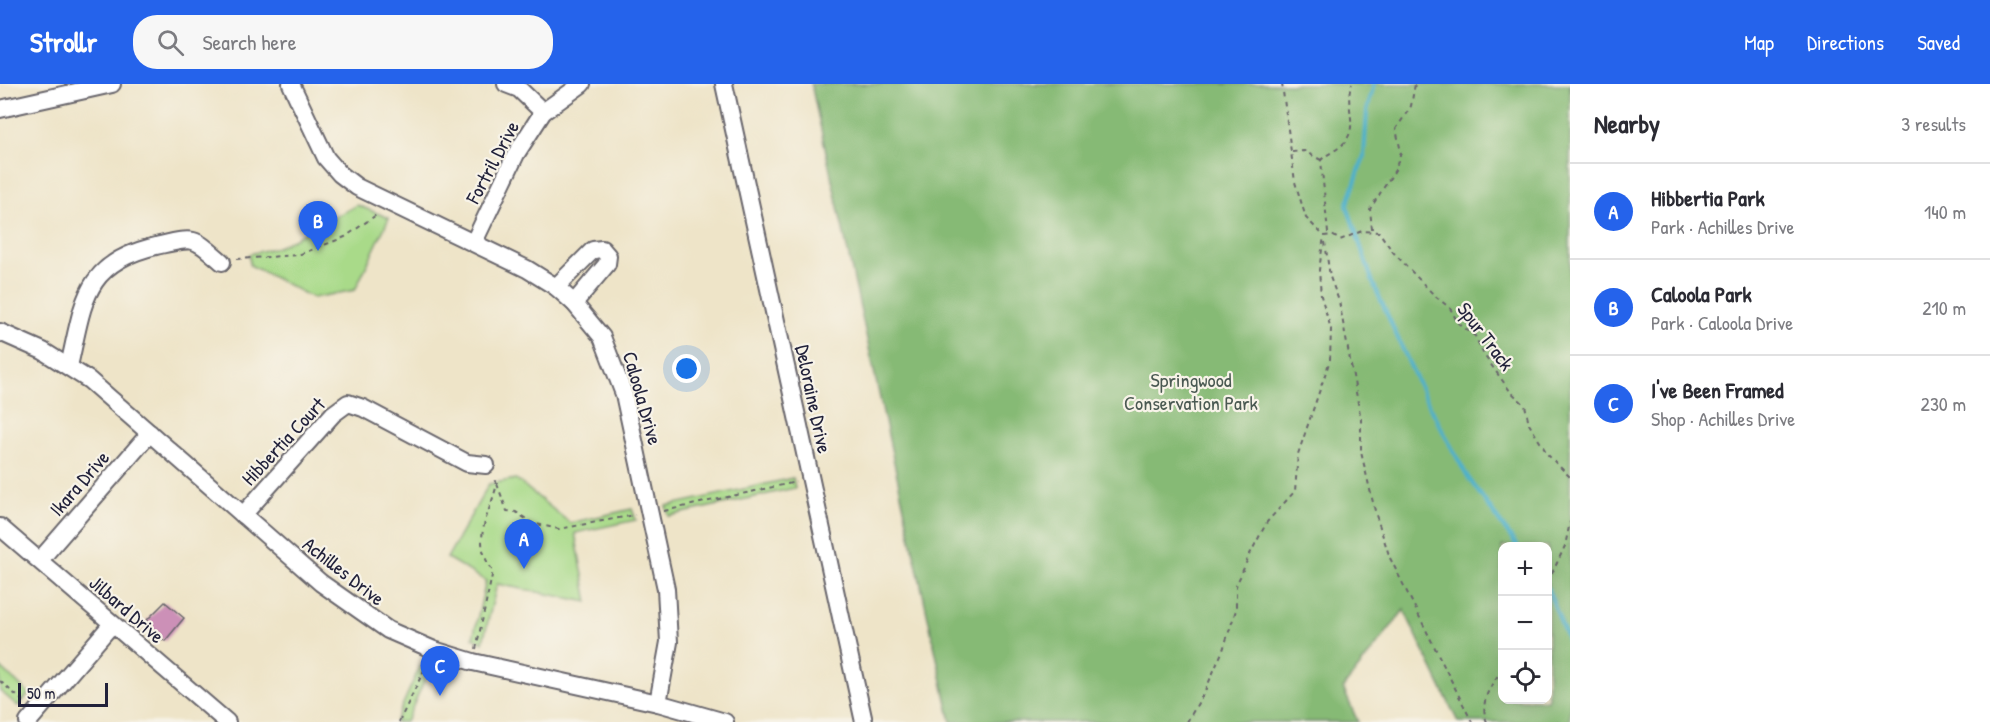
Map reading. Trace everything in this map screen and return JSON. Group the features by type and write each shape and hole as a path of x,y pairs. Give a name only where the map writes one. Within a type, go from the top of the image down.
{"street":[{"path":"0,109 112,84"},
{"name":"Caloola Drive","path":"291,84 313,133 333,166 357,187 474,242 556,287 574,303 602,337 614,362 624,394 666,589 669,642 658,703"},
{"path":"506,84 519,89 543,112"},
{"name":"Fortril Drive","path":"474,242 516,154 543,112 582,84"},
{"name":"Deloraine Drive","path":"724,84 858,721"},
{"path":"69,366 86,296 103,269 130,252 184,240 198,241 222,262"},
{"path":"556,287 593,250 602,249 608,256 607,264 574,303"},
{"name":"Achilles Drive","path":"0,332 69,366 150,432 243,515 356,610 388,630 434,650 473,662 658,703 725,722"},
{"name":"Hibbertia Court","path":"243,515 333,414 348,403 363,408 467,463 486,465"},
{"name":"Ikara Drive","path":"40,560 150,432"},
{"name":"Jilbard Drive","path":"0,527 227,722"},
{"path":"32,718 112,624"}],"path":[{"path":"1282,84 1293,152 1295,182 1306,218 1324,236 1325,254 1339,301 1361,419 1361,452 1376,515 1390,558 1472,722"},
{"path":"1321,160 1330,151 1343,144 1352,131 1348,92 1352,84"},
{"path":"1328,234 1340,240 1362,231 1372,230 1370,209 1395,170 1401,152 1396,129 1411,106 1415,84"},
{"path":"1293,152 1304,152 1321,160"},
{"path":"1321,160 1328,234"},
{"path":"222,262 298,255 345,237 390,202"},
{"name":"Spur Track","path":"1372,230 1379,232 1393,252 1435,296 1450,308 1458,323 1474,336 1502,379 1525,405 1529,424 1548,455 1570,477"},
{"path":"1324,236 1328,234"},
{"path":"1187,722 1205,691 1223,650 1236,610 1236,586 1250,555 1268,522 1295,491 1298,454 1330,360 1330,329 1321,296 1319,270 1324,236"},
{"path":"473,662 493,571 483,558 480,535 496,484 486,465"},
{"path":"1552,573 1565,546 1570,522"},
{"path":"399,722 434,650"},
{"path":"1487,722 1483,712 1484,701 1498,678"},
{"path":"0,681 32,718"}],"green space":[{"name":"Springwood Conservation Park","path":"811,84 1570,84 1570,722 1458,722 1404,610 1343,688 1358,722 951,722"},
{"path":"357,205 389,218 355,290 313,298 250,265 249,254 278,247"},
{"path":"793,478 795,488 669,516 666,506"},
{"path":"516,479 570,523 632,509 636,520 575,533 588,602 497,584 483,642 473,638 486,581 447,558 489,484"},
{"path":"420,666 429,670 406,722 395,722"},
{"path":"0,667 29,694 18,706 0,691"}],"building":[{"path":"165,602 184,618 165,641 148,630 151,626 146,621"}],"waterway":[{"path":"1374,84 1367,111 1364,156 1347,206 1373,283 1423,394 1467,476 1514,542"},
{"path":"1551,596 1570,647"}],"place":[{"name":"Caloola Park","path":"318,251"},
{"name":"Hibbertia Park","path":"524,569"},
{"name":"I've Been Framed","path":"440,696"}]}
